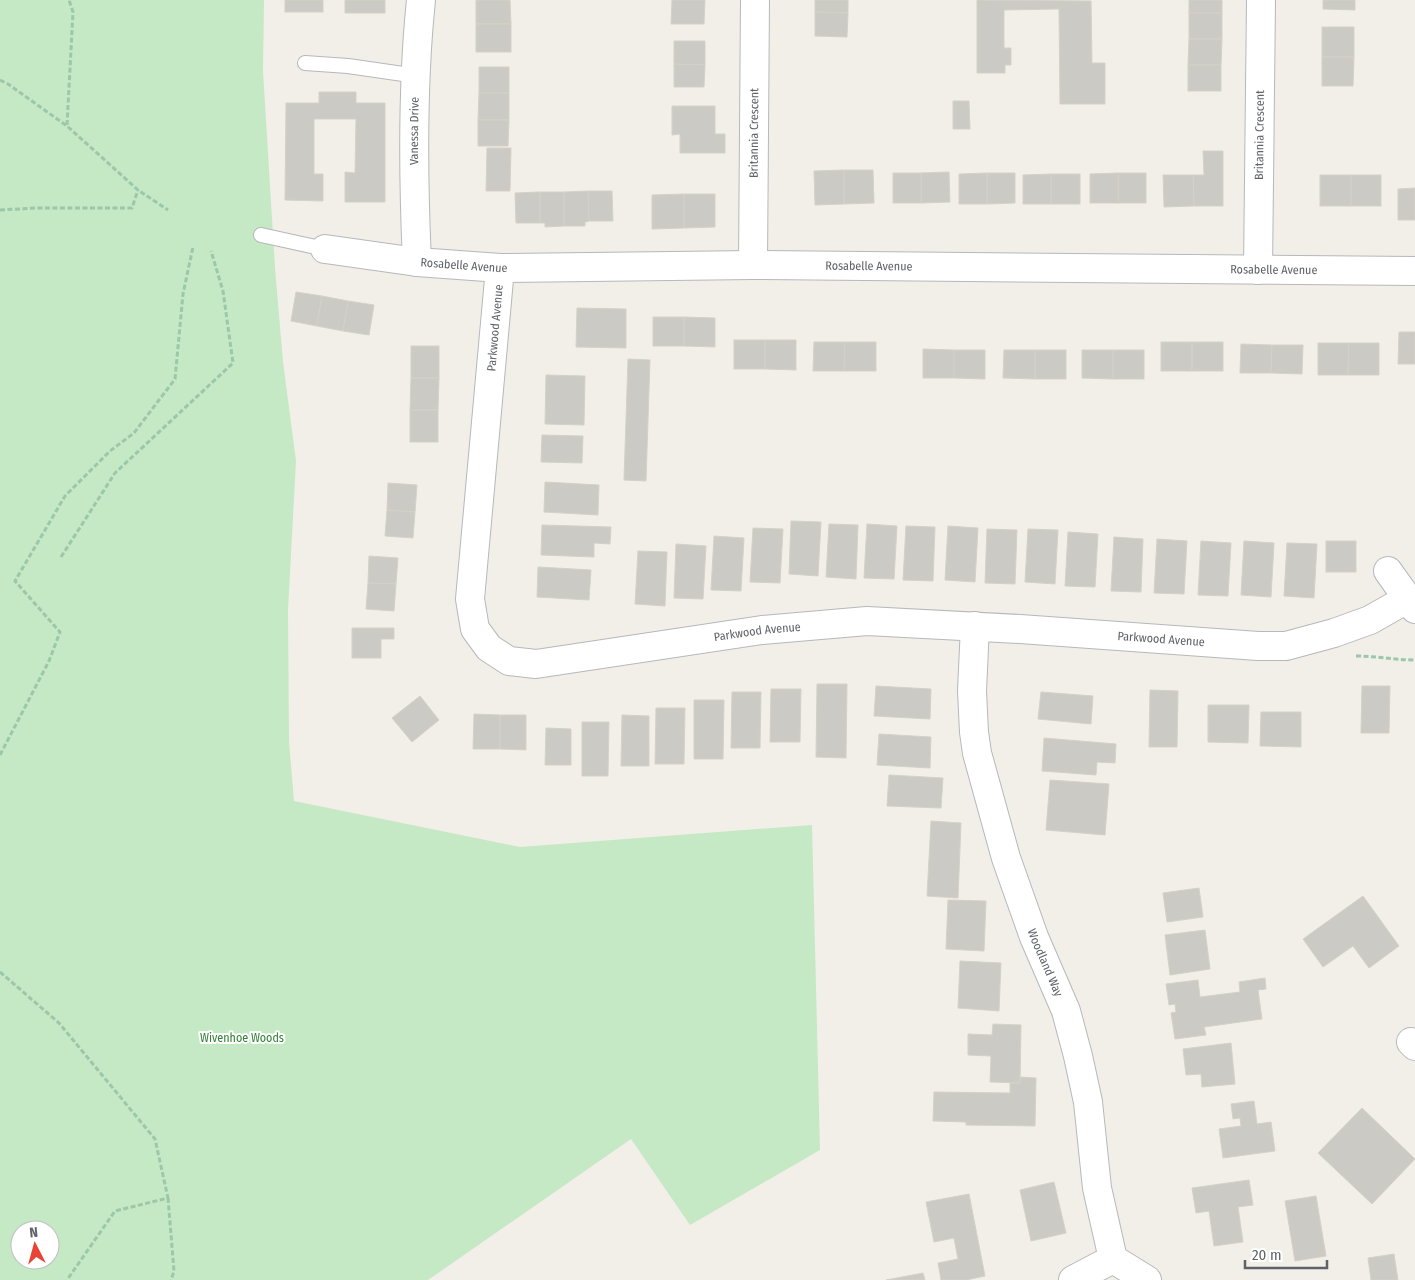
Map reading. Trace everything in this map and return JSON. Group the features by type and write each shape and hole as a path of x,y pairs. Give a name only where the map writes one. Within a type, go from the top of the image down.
{"street":[{"name":"Vanessa Drive","path":"417,262 415,192 417,76 421,0"},
{"name":"Britannia Crescent","path":"753,265 755,0"},
{"name":"Britannia Crescent","path":"1258,270 1261,0"},
{"name":"Rosabelle Avenue","path":"325,249 417,262 500,268 753,265 1415,271"},
{"name":"Parkwood Avenue","path":"500,268 470,599 475,629 489,648 510,661 536,664 771,629 867,622 975,626 1258,646 1286,646 1334,633 1411,604 1388,571"},
{"name":"Woodland Way","path":"975,626 972,691 974,732 978,753 1006,858 1034,937 1066,1012 1078,1056 1088,1102 1097,1188 1113,1258"},
{"path":"1074,1280 1113,1258 1147,1280"}],"lane":[{"path":"305,63 348,66 417,76"},
{"path":"261,235 325,249"}],"path":[{"path":"67,126 73,12 69,0"},
{"path":"0,80 67,126 138,190 168,210"},
{"path":"0,210 132,208 138,190"},
{"path":"0,756 49,661 60,632 15,581 65,496 110,451 134,433 175,379 183,294 193,247"},
{"path":"61,557 116,473 233,363 223,291 211,251"},
{"path":"1377,656 1415,660"},
{"path":"0,972 59,1023 155,1139 168,1198 174,1272 171,1280"},
{"path":"67,1280 115,1210 168,1198"}],"green space":[{"name":"Wivenhoe Woods","path":"0,0 264,0 263,71 275,268 283,362 296,461 288,610 289,742 294,801 520,847 812,825 820,1150 690,1225 631,1139 428,1280 0,1280"}],"building":[{"path":"285,0 323,0 323,12 285,12"},
{"path":"345,0 385,0 385,13 345,13"},
{"path":"476,0 510,0 511,24 476,24"},
{"path":"672,0 705,0 704,24 671,24"},
{"path":"815,0 848,0 848,13 815,12"},
{"path":"977,0 1091,1 1092,63 1105,63 1105,104 1060,104 1059,9 1004,10 1004,48 1011,48 1011,65 1005,65 1005,73 977,73"},
{"path":"1189,0 1222,0 1222,13 1189,13"},
{"path":"1323,0 1355,0 1355,10 1323,9"},
{"path":"815,12 848,13 847,37 815,36"},
{"path":"1189,13 1222,13 1222,39 1189,39"},
{"path":"476,24 511,24 511,52 476,52"},
{"path":"1322,27 1354,27 1354,57 1322,57"},
{"path":"1189,39 1222,39 1221,65 1188,65"},
{"path":"674,41 705,41 705,65 674,64"},
{"path":"1322,57 1354,57 1353,86 1322,86"},
{"path":"674,64 705,65 704,87 674,87"},
{"path":"1188,65 1221,65 1221,91 1188,91"},
{"path":"479,67 509,67 509,93 479,93"},
{"path":"319,92 356,92 356,103 385,103 385,202 345,202 345,172 355,173 356,119 314,119 314,174 323,174 323,201 285,200 286,103 319,103"},
{"path":"479,93 509,93 509,120 478,120"},
{"path":"953,101 969,101 970,129 953,129"},
{"path":"672,106 715,106 715,134 725,134 725,153 680,153 680,134 672,135"},
{"path":"478,120 509,120 508,146 478,146"},
{"path":"487,148 511,148 510,191 486,191"},
{"path":"1203,151 1223,151 1223,206 1194,206 1193,175 1204,175"},
{"path":"844,170 873,170 874,203 844,204"},
{"path":"844,170 844,204 815,205 814,171"},
{"path":"949,172 950,202 921,203 921,173"},
{"path":"893,173 921,173 921,203 893,203"},
{"path":"987,173 1015,173 1015,203 987,204"},
{"path":"987,173 987,204 959,204 959,174"},
{"path":"1118,173 1146,173 1146,203 1118,203"},
{"path":"1118,173 1118,203 1090,203 1090,174"},
{"path":"1051,174 1080,174 1080,204 1051,204"},
{"path":"1051,174 1051,204 1023,204 1023,175"},
{"path":"1163,175 1193,175 1194,206 1164,207"},
{"path":"1320,175 1351,175 1351,206 1320,206"},
{"path":"1351,175 1381,175 1381,206 1351,206"},
{"path":"1415,188 1415,220 1398,220 1398,189"},
{"path":"588,191 612,191 613,221 589,221"},
{"path":"588,191 589,221 585,222 585,226 564,226 564,192"},
{"path":"540,192 540,223 516,223 515,193"},
{"path":"540,192 564,192 564,226 545,227 545,223 540,223"},
{"path":"684,194 715,194 715,227 684,228"},
{"path":"684,194 684,228 652,229 652,195"},
{"path":"296,292 322,296 317,326 291,321"},
{"path":"322,296 348,301 343,331 317,326"},
{"path":"348,301 374,305 369,335 343,331"},
{"path":"577,308 626,309 626,348 576,347"},
{"path":"653,317 684,317 684,346 653,346"},
{"path":"684,317 715,318 715,347 684,346"},
{"path":"1399,332 1415,332 1415,364 1398,364"},
{"path":"734,340 765,340 765,369 734,369"},
{"path":"765,340 796,340 796,370 765,369"},
{"path":"814,342 845,342 844,371 813,371"},
{"path":"845,342 876,342 876,371 844,371"},
{"path":"1161,342 1192,342 1192,371 1161,371"},
{"path":"1192,342 1223,342 1223,371 1192,371"},
{"path":"1318,343 1349,343 1348,375 1318,375"},
{"path":"1349,343 1379,343 1379,375 1348,375"},
{"path":"1241,344 1272,345 1271,373 1240,373"},
{"path":"1272,345 1303,345 1302,374 1271,373"},
{"path":"411,346 439,346 439,378 411,378"},
{"path":"923,349 954,350 954,378 923,378"},
{"path":"954,350 985,350 985,379 954,378"},
{"path":"1004,350 1035,350 1035,379 1003,378"},
{"path":"1035,350 1066,350 1066,379 1035,379"},
{"path":"1082,350 1113,350 1113,379 1082,378"},
{"path":"1113,350 1144,350 1144,379 1113,379"},
{"path":"628,359 650,360 646,481 624,480"},
{"path":"546,375 585,376 584,425 545,424"},
{"path":"411,378 439,378 438,410 410,410"},
{"path":"410,410 438,410 438,442 410,442"},
{"path":"542,435 583,436 582,463 541,462"},
{"path":"545,482 599,485 598,515 544,512"},
{"path":"388,483 417,485 415,512 387,510"},
{"path":"387,510 415,512 413,538 385,536"},
{"path":"791,521 821,522 818,576 789,574"},
{"path":"829,524 858,525 856,579 826,577"},
{"path":"867,524 897,526 894,579 864,578"},
{"path":"542,525 611,527 610,544 594,543 594,557 541,555"},
{"path":"906,526 935,527 933,581 903,580"},
{"path":"948,526 978,528 975,582 945,580"},
{"path":"753,528 783,529 780,583 750,582"},
{"path":"987,529 1017,530 1015,584 985,583"},
{"path":"1028,529 1058,530 1055,584 1025,582"},
{"path":"1068,532 1098,534 1095,587 1065,586"},
{"path":"714,536 744,538 741,591 711,590"},
{"path":"1114,537 1143,539 1141,592 1111,591"},
{"path":"1157,539 1187,541 1184,594 1154,593"},
{"path":"1201,541 1231,543 1228,596 1198,595"},
{"path":"1244,541 1274,543 1271,597 1241,595"},
{"path":"1326,541 1356,541 1356,572 1326,572"},
{"path":"1287,543 1317,544 1314,598 1284,596"},
{"path":"676,544 706,546 703,599 674,598"},
{"path":"638,551 667,552 665,606 635,604"},
{"path":"369,556 398,558 396,584 368,583"},
{"path":"538,567 591,570 589,600 537,597"},
{"path":"368,583 396,584 394,611 366,609"},
{"path":"352,628 394,628 394,639 381,639 381,658 352,658"},
{"path":"817,684 847,684 846,758 816,757"},
{"path":"876,686 931,689 930,719 874,716"},
{"path":"1362,686 1390,686 1389,733 1361,733"},
{"path":"771,689 801,689 800,742 770,742"},
{"path":"1150,690 1178,691 1177,747 1149,747"},
{"path":"732,692 761,692 760,748 731,748"},
{"path":"1041,692 1093,696 1091,724 1038,719"},
{"path":"420,696 439,720 412,742 392,718"},
{"path":"694,700 724,700 723,759 694,759"},
{"path":"1208,705 1249,705 1248,743 1208,742"},
{"path":"656,708 685,708 684,764 655,764"},
{"path":"1261,712 1301,712 1301,747 1260,746"},
{"path":"474,714 500,715 500,749 473,749"},
{"path":"500,715 526,715 526,750 500,749"},
{"path":"622,715 649,716 649,766 621,766"},
{"path":"582,722 609,722 608,776 582,776"},
{"path":"546,728 571,729 571,765 545,765"},
{"path":"879,734 931,737 930,768 877,765"},
{"path":"1044,738 1116,744 1115,763 1097,762 1096,775 1042,771"},
{"path":"889,775 943,778 941,808 887,806"},
{"path":"1050,780 1109,784 1105,835 1046,830"},
{"path":"931,821 961,823 958,898 927,896"},
{"path":"1199,888 1203,917 1167,922 1163,893"},
{"path":"1363,896 1399,946 1369,968 1353,946 1323,967 1303,939"},
{"path":"948,900 986,901 984,951 946,949"},
{"path":"1205,930 1210,969 1170,975 1165,935"},
{"path":"960,961 1001,963 999,1011 958,1008"},
{"path":"1265,978 1266,989 1258,990 1262,1019 1204,1027 1206,1035 1175,1039 1171,1013 1176,1012 1175,1004 1169,1005 1166,984 1198,980 1200,997 1240,992 1239,982"},
{"path":"993,1024 1021,1025 1020,1083 990,1082 991,1056 968,1055 968,1034 992,1035"},
{"path":"1231,1043 1235,1084 1202,1087 1201,1074 1186,1075 1183,1049"},
{"path":"1020,1077 1036,1078 1035,1126 966,1125 966,1122 933,1121 934,1092 1010,1093 1010,1083 1020,1083"},
{"path":"1254,1101 1257,1124 1271,1122 1275,1151 1223,1158 1219,1129 1241,1126 1240,1118 1233,1119 1231,1104"},
{"path":"1362,1108 1415,1159 1372,1204 1318,1153"},
{"path":"1249,1180 1253,1205 1238,1207 1243,1242 1214,1246 1209,1211 1196,1213 1192,1188"},
{"path":"1054,1182 1066,1233 1031,1241 1020,1190"},
{"path":"969,1194 985,1276 966,1280 941,1280 938,1263 958,1259 954,1238 934,1242 926,1202"},
{"path":"1316,1196 1326,1256 1295,1261 1285,1201"},
{"path":"1394,1254 1398,1280 1371,1280 1368,1258"},
{"path":"923,1273 925,1280 886,1280"}]}
